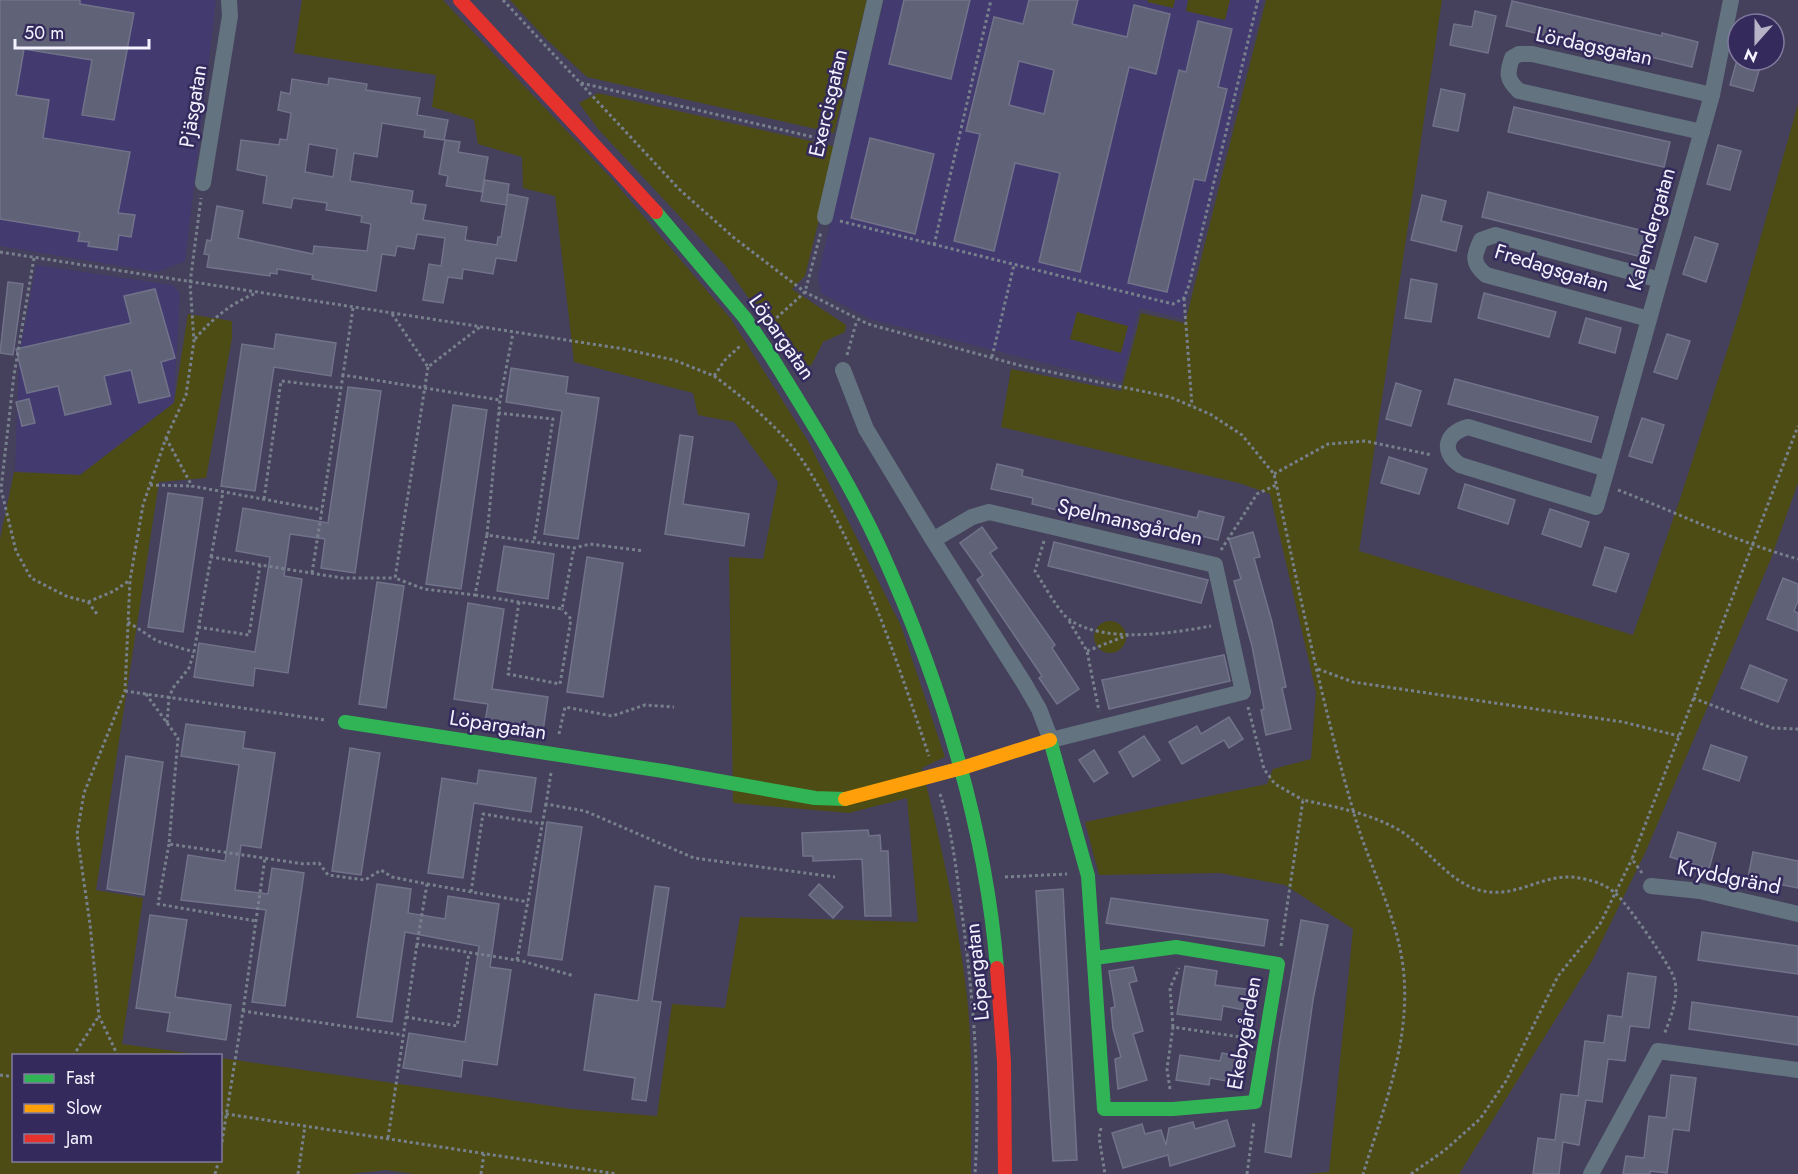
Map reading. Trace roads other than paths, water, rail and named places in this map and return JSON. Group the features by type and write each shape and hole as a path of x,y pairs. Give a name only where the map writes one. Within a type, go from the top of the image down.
{"street":[{"name":"Pjäsgatan","path":"203,183 230,16 229,0"},
{"name":"Löpargatan","path":"460,0 645,197 745,318 837,460 898,586 937,686 962,768 980,845 997,958 1004,1024 1005,1174"},
{"name":"Exercisgatan","path":"825,217 875,0"},
{"name":"Kalendergatan","path":"1605,476 1468,427 1455,430 1447,448 1451,459 1460,465 1596,507 1605,476 1702,132 1712,95 1731,0"},
{"name":"Lördagsgatan","path":"1702,132 1519,91 1510,83 1507,74 1512,58 1519,54 1532,54 1712,95"},
{"name":"Fredagsgatan","path":"1649,319 1486,275 1476,267 1473,257 1481,240 1496,235 1660,280"},
{"path":"843,370 866,429 1029,692 1051,740 1087,873 1095,958"},
{"name":"Spelmansgården","path":"933,540 972,516 989,512 1215,565 1243,692 1051,740"},
{"name":"Löpargatan","path":"345,722 815,798 846,799 962,768"},
{"path":"962,768 1051,740"},
{"name":"Kryddgränd","path":"1651,886 1700,891 1798,914"},
{"name":"Ekebygården","path":"1176,947 1278,964 1255,1102 1173,1109 1104,1109 1095,958 1176,947"},
{"path":"1591,1174 1658,1051 1798,1070"}]}
